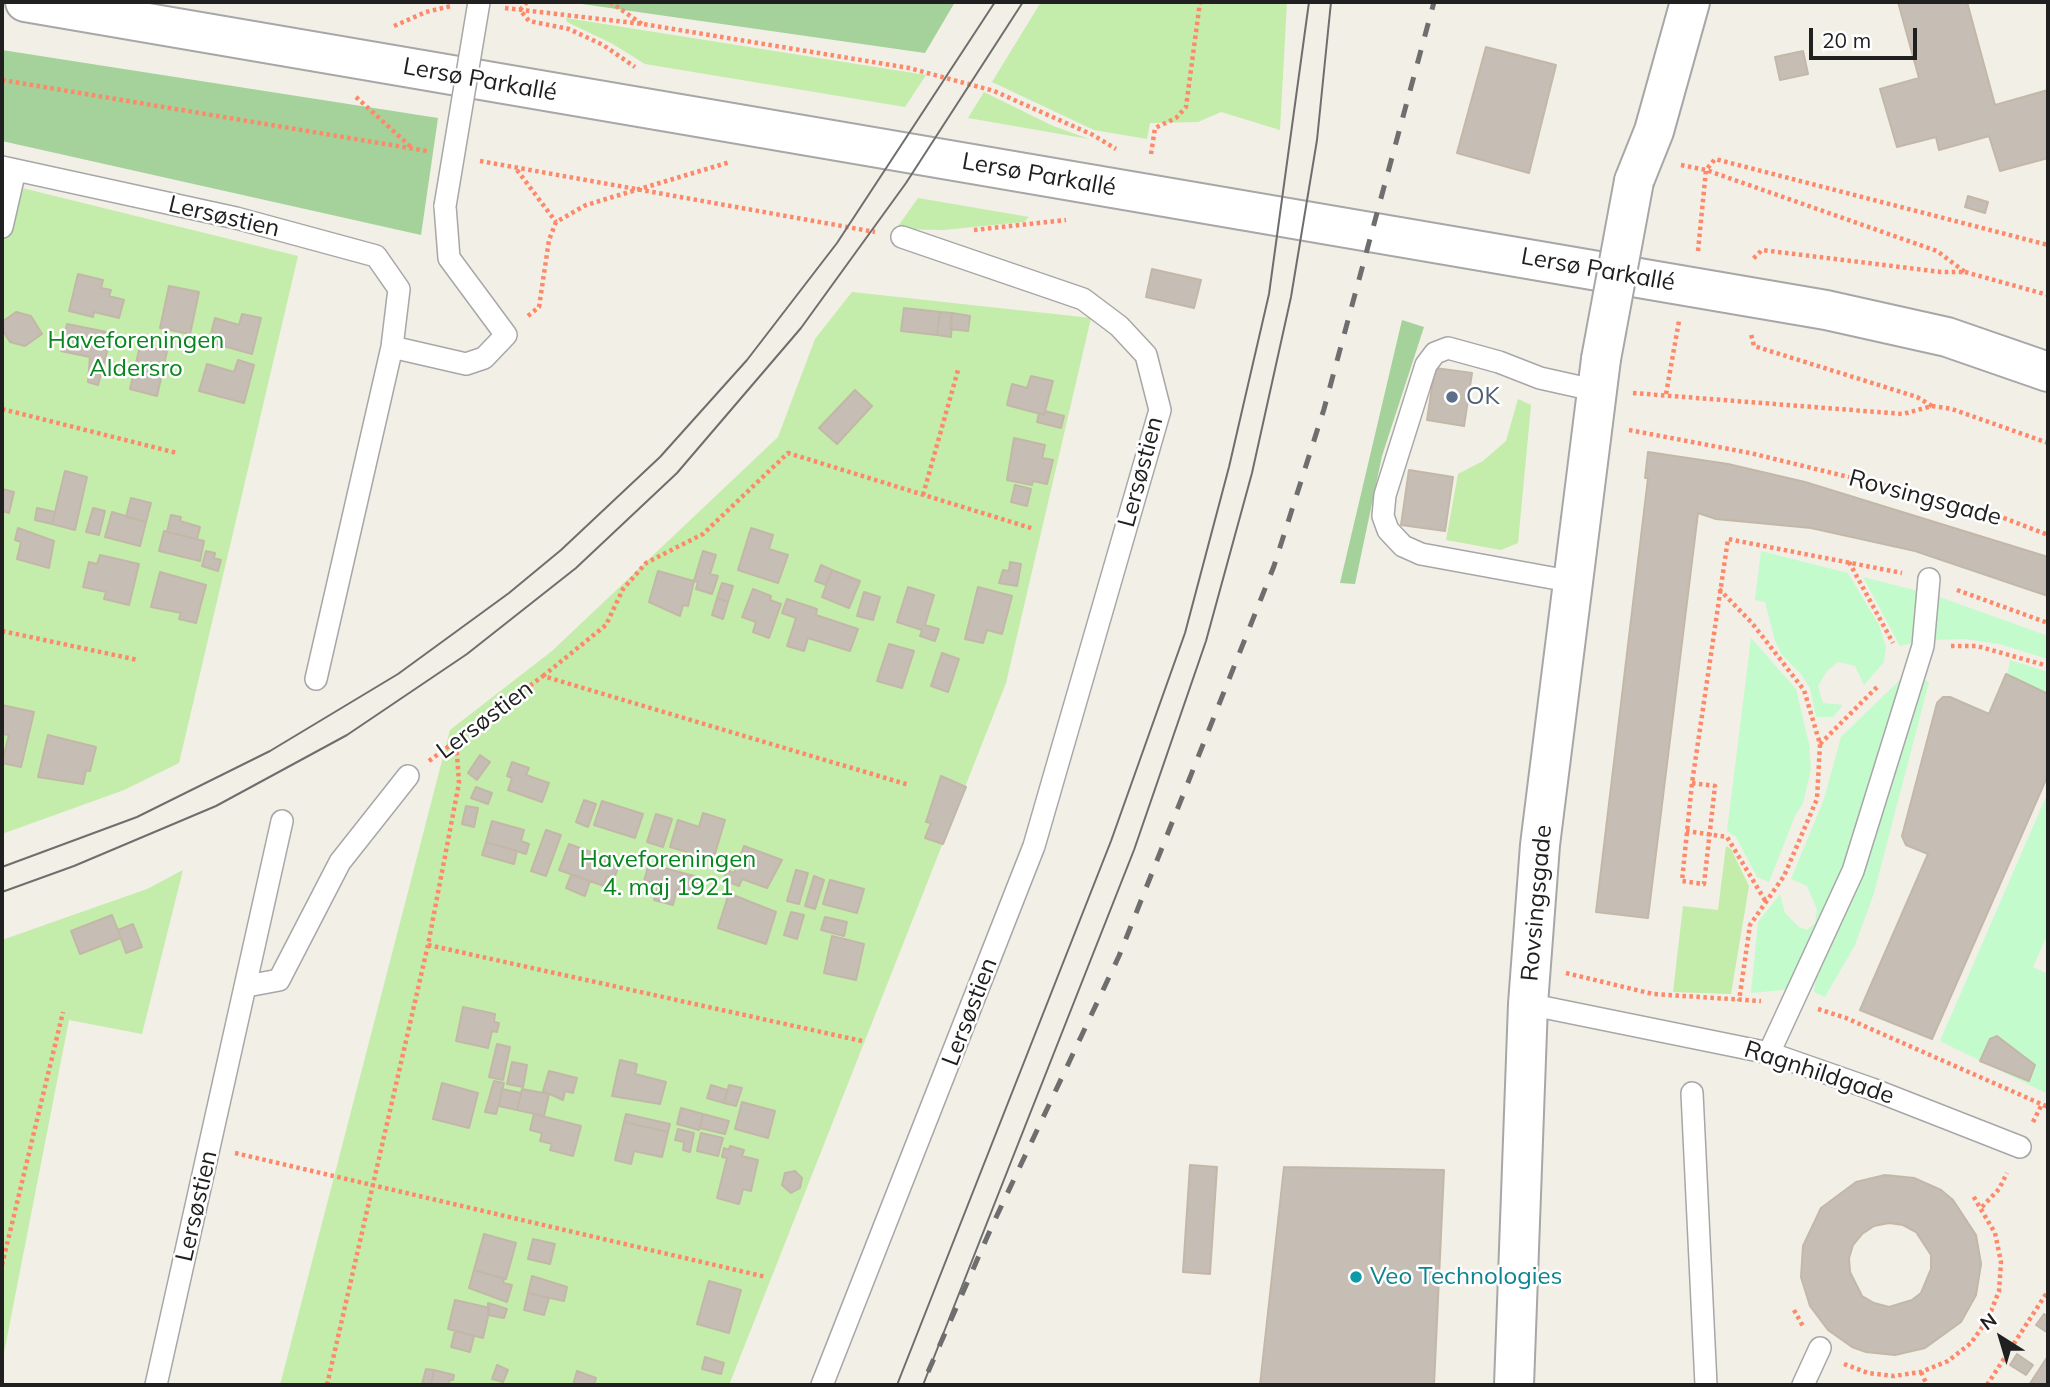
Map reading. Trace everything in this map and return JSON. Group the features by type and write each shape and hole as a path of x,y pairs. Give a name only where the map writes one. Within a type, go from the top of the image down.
{"street":[{"name":"Lersø Parkallé","path":"25,2 1826,310 1947,337 2048,372"},
{"name":"Rovsingsgade","path":"1514,1385 1528,1004 1540,845 1598,391 1634,181 1654,131 1690,2"}],"lane":[{"path":"392,347 466,364 484,358 506,335 449,258 445,206 488,4"},
{"name":"Lersøstien","path":"2,227 8,168 236,218 376,256 399,289 392,347 316,679"},
{"name":"Lersøstien","path":"822,1385 1034,846 1160,410 1146,355 1119,326 1083,299 902,237"},
{"path":"1574,582 1421,554 1403,546 1388,530 1383,516 1385,495 1426,365 1435,353 1448,348 1540,378 1598,391"},
{"path":"1769,1052 1853,871 1906,708 1923,646 1929,579"},
{"path":"247,986 279,980 340,862 408,776"},
{"name":"Lersøstien","path":"156,1385 282,821"},
{"name":"Ragnhildgade","path":"1528,1004 1769,1052 2020,1147"},
{"path":"1692,1093 1706,1385"},
{"path":"1803,1385 1820,1348"}],"path":[{"path":"520,10 527,2"},
{"path":"610,2 643,24"},
{"path":"1151,155 1155,128 1177,118 1186,107 1200,2"},
{"path":"488,4 643,24 909,68 994,91 1093,135 1121,152"},
{"path":"520,10 529,21 569,29 603,45 645,74"},
{"path":"2,80 439,153"},
{"path":"347,89 412,148"},
{"path":"468,158 632,191 902,237"},
{"path":"1698,251 1706,170 1715,159 2048,244"},
{"path":"506,335 539,307 549,240 556,222 586,205 738,160"},
{"path":"1634,181 1679,164 1706,170 1937,251 1965,272"},
{"path":"516,169 556,222"},
{"path":"967,231 1074,219"},
{"path":"1751,261 1762,250 1941,272 1965,272 2048,295"},
{"path":"1666,394 1680,317"},
{"path":"1751,333 1754,346 1917,397 1932,406 1952,409 2048,443"},
{"path":"923,495 958,370"},
{"path":"1598,391 1666,394 1903,414 1932,406"},
{"name":"Rovsingsgade","path":"1598,391 1749,453 1967,506 2048,535"},
{"path":"2,409 177,453"},
{"path":"543,676 606,625 622,589 646,563 703,534 788,453 1034,528"},
{"path":"1692,783 1715,786 1704,884 1682,881 1692,783 1728,539 1929,579 2048,623"},
{"path":"1848,561 1890,633 1896,654"},
{"path":"1719,589 1752,623 1804,690 1821,744 1816,799 1784,876 1750,925 1738,1000"},
{"path":"2,631 138,660"},
{"name":"Lersøstien","path":"408,776 543,676 909,785"},
{"path":"327,1385 428,945 459,783 456,741"},
{"path":"1686,831 1727,837 1766,902"},
{"path":"428,945 862,1041"},
{"path":"2,1265 64,1012"},
{"path":"211,1147 766,1277"},
{"path":"1794,1310 1820,1348 1843,1363 1868,1373 1894,1376 1921,1372 1948,1361 1971,1343 1988,1319 1999,1291 2001,1262 1995,1233 1972,1195"},
{"path":"1987,1385 2048,1291"},
{"path":"1921,1372 1927,1385"}],"green space":[{"path":"568,2 955,2 925,53"},
{"path":"1041,2 1287,2 1280,130 1221,112 1198,122 1150,123 1147,139 1094,130 992,82"},
{"path":"566,18 926,75 905,107 645,64 611,43 567,22"},
{"path":"2,50 438,118 421,235 2,141"},
{"path":"984,92 1053,126 1089,139 968,118"},
{"name":"Haveforeningen Aldersro","path":"2,183 298,256 179,763 124,790 2,834"},
{"path":"918,198 1029,217 1024,222 943,230 896,229"},
{"name":"Haveforeningen 4. maj 1921","path":"852,292 1091,318 1006,683 729,1385 280,1385 450,730 552,651 778,437 815,339"},
{"path":"1402,320 1424,327 1382,456 1355,584 1340,583"},
{"path":"1518,399 1531,405 1518,543 1501,550 1446,540 1458,474 1483,461 1506,441"},
{"path":"1761,551 1848,573 1879,625 1886,647 1884,662 1864,685 1855,666 1838,662 1827,671 1818,686 1823,703 1843,705 1833,717 1816,717 1810,688 1801,674 1782,655 1775,641 1765,602 1755,600"},
{"path":"1863,577 1918,591 1914,643 1900,646"},
{"path":"1934,595 2048,636 2048,659 1999,644 1964,639 1933,640"},
{"path":"1751,638 1796,689 1809,744 1811,769 1803,803 1795,816 1769,882 1757,877 1736,837 1727,831"},
{"path":"2010,660 2048,672 2048,694 2007,676"},
{"path":"1910,670 1846,868 1793,989 1751,993 1758,922 1780,894 1785,913 1799,927 1807,930 1815,923 1817,909 1807,886 1791,879 1824,799 1841,737"},
{"path":"1924,679 1929,682 1874,893 1855,945 1825,997 1814,992 1816,977 1861,867"},
{"path":"2048,792 2048,933 2033,967 2048,974 2048,1094 1940,1041"},
{"path":"1726,846 1731,849 1749,886 1731,994 1673,992 1683,906 1718,910"},
{"path":"183,870 142,1034 69,1020 2,1363 2,940 147,889"}],"building":[{"path":"1898,2 1967,2 1995,105 2048,90 2048,158 2000,171 1989,136 1939,150 1936,137 1897,147 1880,89 1919,78"},
{"path":"1486,47 1556,65 1529,173 1457,153"},
{"path":"1803,51 1808,74 1780,80 1775,57"},
{"path":"1968,196 1988,202 1985,213 1965,207"},
{"path":"1152,269 1201,280 1194,308 1146,297"},
{"path":"78,274 103,280 101,288 111,290 109,296 124,300 119,318 94,312 93,317 69,311"},
{"path":"169,286 199,292 190,334 160,328"},
{"path":"904,308 940,312 937,335 901,331"},
{"path":"16,312 31,316 42,334 25,346 10,342 2,329 2,322"},
{"path":"940,312 952,313 951,337 937,335"},
{"path":"952,313 970,316 968,331 950,329"},
{"path":"242,314 261,318 252,354 209,342 215,318 239,325"},
{"path":"67,324 112,333 98,385 88,382 90,357 61,351"},
{"path":"140,346 167,351 157,396 130,389"},
{"path":"238,360 254,365 244,403 199,391 207,364 234,372"},
{"path":"1435,368 1472,373 1464,426 1427,420"},
{"path":"1031,376 1053,381 1044,415 1007,405 1012,384 1027,388"},
{"path":"855,390 872,406 837,444 819,428"},
{"path":"1045,411 1064,416 1061,428 1037,422 1039,413 1044,415"},
{"path":"1014,438 1045,445 1042,458 1053,460 1047,484 1033,481 1032,485 1007,480"},
{"path":"1648,452 1728,464 1805,482 2048,557 2048,596 1915,551 1811,528 1716,519 1698,513 1648,918 1596,912 1648,478 1645,478"},
{"path":"1409,470 1453,477 1445,531 1401,525"},
{"path":"65,471 87,477 75,530 52,524"},
{"path":"1015,485 1031,489 1027,506 1011,502"},
{"path":"2,489 14,492 9,513 2,511"},
{"path":"131,498 151,503 146,522 126,517"},
{"path":"37,508 55,512 52,524 35,520"},
{"path":"93,508 105,511 99,535 86,532"},
{"path":"112,512 146,522 140,546 105,537"},
{"path":"171,515 181,517 180,521 200,527 197,539 167,532"},
{"path":"18,528 54,541 49,568 17,559 21,542 15,540"},
{"path":"751,528 773,535 769,549 788,555 778,583 738,570"},
{"path":"164,531 204,541 200,561 159,551"},
{"path":"206,551 215,553 214,558 221,560 218,571 202,566"},
{"path":"703,551 716,555 710,574 718,576 712,594 696,589 698,582 694,581"},
{"path":"100,555 139,564 129,605 104,599 106,592 83,587 89,562 97,564"},
{"path":"1010,562 1021,564 1017,586 999,583 1003,570 1009,571"},
{"path":"821,565 832,570 826,585 815,581"},
{"path":"832,570 860,581 849,608 822,597"},
{"path":"658,571 694,581 688,606 683,605 680,616 649,602"},
{"path":"160,572 206,585 196,623 179,619 181,613 151,607"},
{"path":"722,583 733,586 728,602 717,598"},
{"path":"908,587 934,595 925,625 939,629 935,641 920,636 922,630 897,622"},
{"path":"978,587 1012,596 1002,634 987,630 983,643 965,639"},
{"path":"753,589 771,596 770,600 781,604 769,638 753,632 756,622 742,617"},
{"path":"864,592 880,597 873,620 857,616"},
{"path":"717,598 728,602 723,619 712,615"},
{"path":"787,599 817,609 816,615 858,629 850,651 808,638 804,651 787,646 796,618 782,613"},
{"path":"889,644 914,651 902,688 877,681"},
{"path":"942,653 959,659 948,692 931,686"},
{"path":"2006,674 2048,694 2048,775 1932,1039 1860,1010 1928,854 1906,845 1902,836 1937,703 1943,697 1950,697 1989,714"},
{"path":"2,705 34,712 21,767 2,763 9,735 2,734"},
{"path":"48,735 96,747 90,771 86,770 83,784 38,777"},
{"path":"480,755 490,762 477,780 468,773"},
{"path":"512,762 529,768 526,775 549,783 542,802 508,790 512,778 507,776"},
{"path":"941,776 966,787 943,844 925,838 931,823 926,822"},
{"path":"476,787 492,793 488,804 471,798"},
{"path":"584,800 596,804 588,827 576,822"},
{"path":"602,801 643,814 635,838 594,825"},
{"path":"466,806 478,808 474,827 462,824"},
{"path":"703,813 725,820 713,860 670,847 678,820 699,827"},
{"path":"656,814 672,819 663,847 647,842"},
{"path":"492,821 524,830 521,841 529,844 526,854 486,842"},
{"path":"546,830 561,835 546,876 531,871"},
{"path":"486,842 517,851 514,864 482,855"},
{"path":"569,844 613,860 619,865 614,879 607,876 604,886 559,870"},
{"path":"744,846 782,860 767,888 742,879 739,886 724,880 727,870 734,873"},
{"path":"649,864 698,877 694,894 677,889 673,905 654,900 658,885 644,881"},
{"path":"796,870 808,873 799,904 787,901"},
{"path":"571,875 590,881 585,896 566,888"},
{"path":"814,876 824,880 815,909 805,906"},
{"path":"830,880 864,889 857,913 823,904"},
{"path":"733,895 776,912 766,944 718,928 728,896"},
{"path":"791,912 804,915 797,939 784,935"},
{"path":"112,915 121,938 80,954 71,931"},
{"path":"825,917 847,922 844,936 821,930"},
{"path":"133,924 142,947 126,953 118,930"},
{"path":"832,936 864,944 856,980 824,973"},
{"path":"463,1007 495,1014 494,1022 499,1023 497,1032 492,1031 488,1048 456,1041"},
{"path":"1997,1036 2035,1065 2029,1081 1980,1061 1990,1039"},
{"path":"497,1044 510,1047 503,1080 489,1077"},
{"path":"620,1060 637,1064 635,1074 666,1082 660,1104 612,1096"},
{"path":"512,1062 527,1065 523,1087 507,1084"},
{"path":"549,1071 577,1078 573,1093 565,1091 563,1100 543,1091"},
{"path":"494,1081 504,1083 496,1114 485,1112"},
{"path":"442,1083 478,1093 469,1128 433,1119"},
{"path":"711,1085 727,1090 724,1103 707,1098"},
{"path":"729,1085 742,1088 736,1106 724,1103"},
{"path":"502,1089 521,1093 517,1110 499,1106"},
{"path":"522,1089 549,1094 544,1116 517,1110"},
{"path":"742,1102 775,1111 768,1138 735,1129"},
{"path":"681,1108 703,1114 699,1130 677,1124"},
{"path":"534,1114 581,1126 573,1156 550,1150 552,1144 540,1141 542,1133 530,1130"},
{"path":"626,1114 670,1124 668,1132 624,1122"},
{"path":"703,1114 729,1121 725,1134 700,1128"},
{"path":"624,1122 668,1132 662,1157 634,1151 631,1164 615,1160"},
{"path":"678,1129 694,1133 690,1152 683,1150 684,1142 675,1140"},
{"path":"701,1133 723,1138 718,1156 697,1151"},
{"path":"730,1146 744,1150 742,1156 758,1160 751,1191 743,1189 739,1204 717,1198 727,1158 722,1157 724,1148 729,1150"},
{"path":"1190,1165 1217,1167 1210,1274 1183,1272"},
{"name":"Veo Technologies","path":"1284,1167 1444,1170 1434,1385 1260,1385"},
{"path":"795,1171 802,1178 800,1188 791,1193 782,1185 785,1173"},
{"path":"1885,1175 1914,1178 1941,1190 1953,1200 1976,1235 1981,1264 1976,1295 1961,1322 1925,1348 1895,1355 1866,1352 1852,1347 1828,1330 1810,1306 1801,1277 1803,1246 1821,1208 1856,1182","holes":["1889,1223 1903,1225 1916,1232 1931,1255 1931,1269 1921,1293 1912,1300 1889,1307 1874,1303 1862,1296 1850,1272 1849,1258 1853,1245 1862,1234 1874,1226"]},
{"path":"484,1234 516,1243 506,1279 474,1270"},
{"path":"533,1239 555,1244 550,1264 528,1259"},
{"path":"474,1270 504,1279 503,1283 512,1285 507,1302 469,1288"},
{"path":"532,1276 567,1287 564,1301 528,1293"},
{"path":"709,1281 741,1290 729,1333 697,1324"},
{"path":"528,1293 549,1298 544,1315 524,1310"},
{"path":"455,1300 490,1308 483,1338 448,1329"},
{"path":"488,1303 507,1309 504,1318 488,1315"},
{"path":"2044,1314 2048,1317 2048,1333 2036,1325"},
{"path":"455,1331 474,1336 470,1352 451,1347"},
{"path":"2017,1354 2033,1365 2026,1375 2010,1365"},
{"path":"2048,1356 2048,1385 2029,1385"},
{"path":"705,1357 724,1363 721,1374 702,1369"},
{"path":"497,1365 508,1370 503,1382 492,1379"},
{"path":"426,1369 434,1370 431,1385 422,1384"},
{"path":"434,1370 454,1375 453,1380 450,1380 448,1385 431,1385"},
{"path":"577,1371 596,1378 594,1385 573,1385"}],"tram line":[{"path":"2,867 137,817 270,751 398,674 509,593 561,550 660,457 747,360 837,243 995,2"},
{"path":"2,892 74,866 216,806 347,735 467,654 576,568 677,473 801,328 906,183 1023,2"},
{"path":"897,1385 1111,841 1185,633 1229,467 1269,294 1309,2"},
{"path":"923,1385 1134,850 1206,641 1252,473 1291,297 1317,140 1331,2"}],"railway":[{"path":"928,1372 992,1226 1119,956 1274,566 1324,409 1434,2"}],"place":[{"name":"OK","path":"1452,397"},
{"name":"Veo Technologies","path":"1356,1277"}]}
